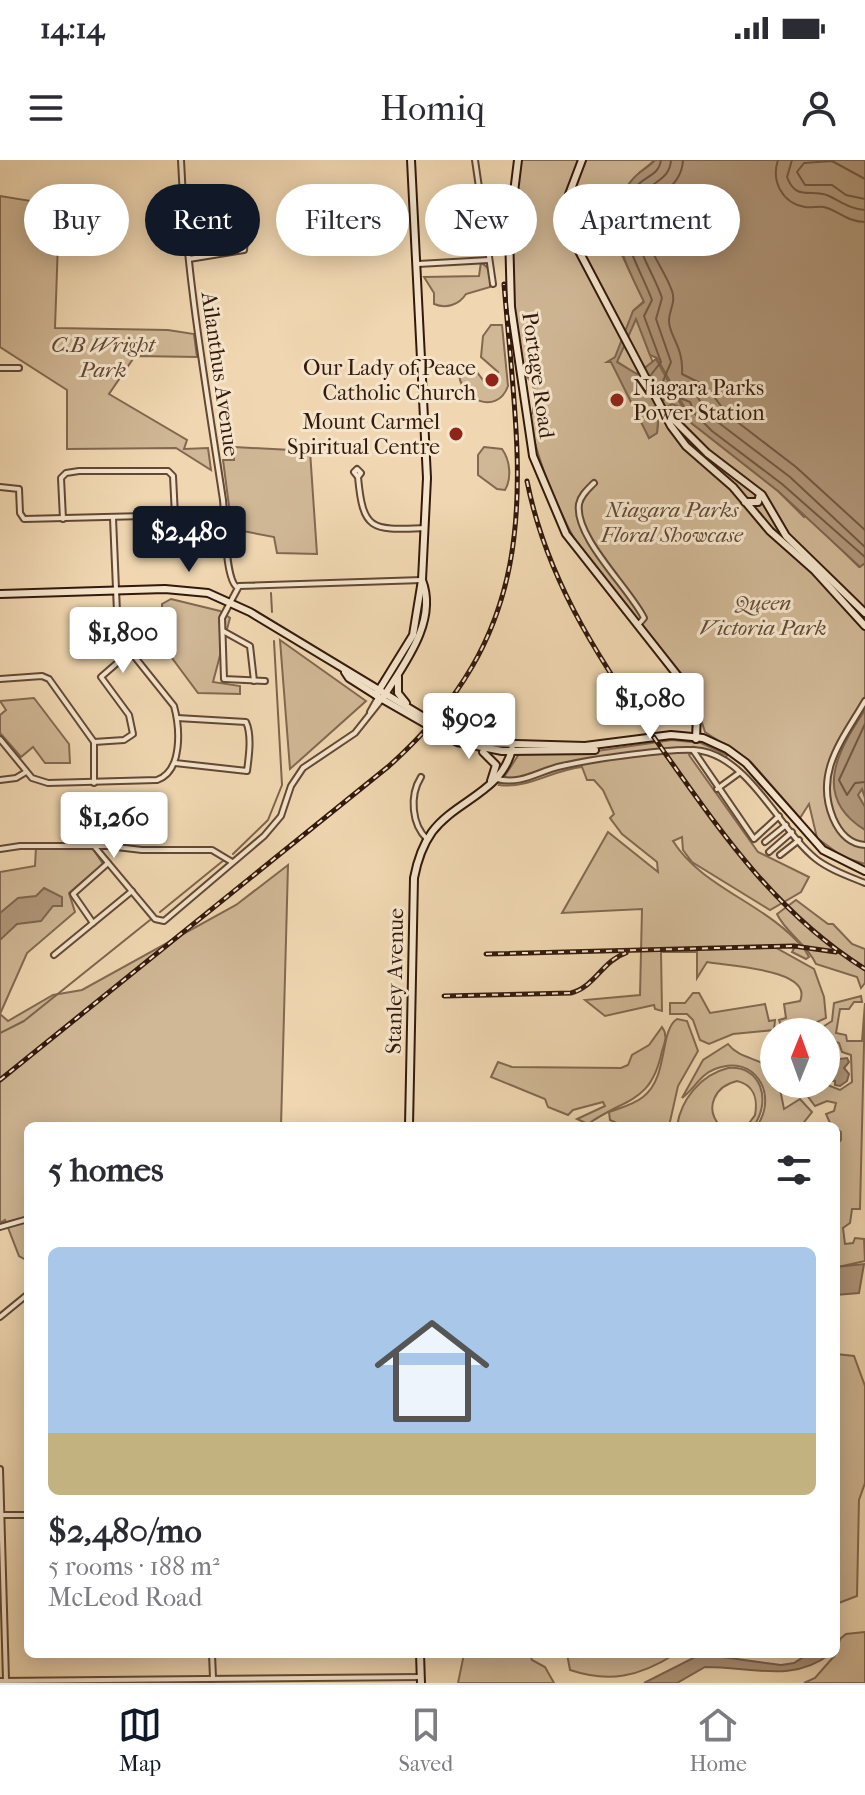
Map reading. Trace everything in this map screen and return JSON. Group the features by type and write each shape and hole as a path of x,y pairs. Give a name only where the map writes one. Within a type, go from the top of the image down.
{"main road":[{"path":"380,695 413,635 422,580 427,478 411,160"},
{"name":"Portage Road","path":"518,160 509,233 511,307 533,456 566,534 673,668 695,704 696,738"},
{"path":"584,160 569,194 569,230 664,410 686,446 745,502 770,531 814,570 865,626"},
{"path":"664,410 707,453 760,494 786,536 865,613"},
{"path":"745,502 759,502 760,494"},
{"path":"380,695 400,671 421,632 425,587 422,580"},
{"path":"0,594 182,589 231,601 436,732 493,758 496,771 486,788"},
{"path":"673,668 694,694 704,732 742,755 795,820"},
{"path":"400,671 398,693 414,711"},
{"path":"380,695 466,738 512,748"},
{"path":"436,732 473,747 578,751 671,738 696,738 734,753 763,781"},
{"path":"696,738 736,759 823,850 865,871"},
{"name":"Stanley Avenue","path":"409,1122 418,859 427,839 442,821 497,779 512,748"},
{"path":"420,1658 421,1680"}],"street":[{"name":"Ailanthus Avenue","path":"181,160 189,259 225,514 229,581 237,587"},
{"path":"475,160 493,284"},
{"path":"189,259 207,256"},
{"path":"418,264 489,260"},
{"path":"0,368 19,368"},
{"path":"63,519 61,478 79,471 168,471 173,476 175,516"},
{"path":"358,477 361,511 367,519 386,528 425,528"},
{"path":"594,483 582,496 579,518 629,599 642,613 644,618 638,625"},
{"path":"0,487 17,487 20,513 24,519 225,514"},
{"path":"0,739 26,772 40,782 157,780 168,774 175,763 177,718 170,698 118,636 113,518"},
{"path":"265,681 225,681 222,618 237,587 259,583 422,580"},
{"path":"222,631 250,646 254,681"},
{"path":"94,742 124,740 133,734 129,715 101,677 131,651"},
{"path":"0,679 46,676 94,742 94,783"},
{"path":"94,846 160,921 275,825 291,786 303,768 345,741 366,718 380,695"},
{"path":"865,701 830,760 825,785 829,806 840,831 848,839 865,845"},
{"path":"175,763 247,771 249,730 246,722 177,718"},
{"path":"693,750 754,839 779,816"},
{"path":"497,779 522,781 566,765 693,750 725,761 825,865 865,883"},
{"path":"0,780 16,778 26,772"},
{"path":"717,789 739,773"},
{"path":"421,777 416,785 415,822 427,839"},
{"path":"765,842 786,825"},
{"path":"769,852 792,832"},
{"path":"780,855 799,840"},
{"path":"0,849 94,846 212,850 232,862"},
{"path":"93,923 73,894 108,863"},
{"path":"54,955 132,891"},
{"path":"0,1227 24,1220"},
{"path":"0,1317 24,1297"},
{"path":"0,1469 3,1680 421,1680"},
{"path":"1,1515 24,1515"},
{"path":"212,1658 213,1678"}],"green space":[{"name":"Queen Victoria Park","path":"521,160 655,160 639,173 636,184 553,184 553,256 622,256 644,301 633,311 632,318 637,320 653,363 636,374 616,361 649,438 657,433 659,411 672,404 685,407 685,418 778,491 859,567 865,563 865,864 843,857 817,838 809,804 800,818 751,762 705,732 690,685 577,544 542,465 529,415 533,413 535,390 523,369 511,298 511,256 537,256 537,184 518,184"},
{"name":"C.B Wright Park","path":"0,196 24,200 24,256 58,256 55,328 168,330 194,334 197,357 135,356 109,394 187,440 184,449 208,448 211,470 176,448 67,449 67,390 0,347"},
{"path":"481,262 491,271 490,287 466,294 452,305 434,304 434,293 424,277 479,276"},
{"path":"491,325 502,325 508,386 496,401 487,402 479,401 465,390 459,371 473,367 486,384 498,382 498,372 481,357 483,336"},
{"path":"234,447 310,451 317,554 277,553 274,537 232,529 223,460 234,460"},
{"path":"484,447 502,449 505,453 509,475 505,490 497,489 478,475 478,455"},
{"path":"171,599 220,611 230,618 213,682 240,686 240,694 198,693 163,646 162,604"},
{"path":"280,640 366,701 290,769"},
{"path":"34,698 69,744 70,763 45,763 33,747 21,757 0,733 0,715 6,710 0,701"},
{"path":"672,740 701,743 727,755 725,760 697,749 689,755 758,852 809,877 801,892 770,910 692,862 683,850 682,837 673,841 701,872 773,920 805,950 809,957 806,959 792,952 796,945 773,946 814,969 824,997 826,1018 786,1018 784,1004 800,1001 801,990 794,982 766,971 707,962 697,978 697,952 661,952 662,1011 655,1009 654,1005 605,1016 585,1000 640,995 642,909 562,913 608,832 658,872 657,862 622,834 610,818 614,814 603,790 594,780 587,780 582,767 531,782 499,785 519,754 583,753"},
{"path":"36,847 93,849 103,864 69,893 75,912 27,953 0,1014 0,872 35,866"},
{"path":"288,865 281,1122 24,1122 24,1259 19,1256 5,1220 0,1223 0,1014 8,1021 53,995 82,990 236,905"},
{"path":"796,900 828,924 833,924 852,944 865,949 865,983 861,988 857,977 816,964 785,927 777,914"},
{"path":"693,993 699,993 710,1013 765,1004 768,1018 760,1018 760,1031 733,1034 709,1044 700,1040 693,1020 687,1014 670,1014 670,1003 685,1003"},
{"path":"861,996 862,1002 854,1002 849,1009 840,1009 838,1018 832,1018 834,1003"},
{"path":"865,1003 860,1209 852,1209 850,1223 843,1228 845,1244 853,1243 855,1238 864,1239 865,1261 840,1267 840,1122 830,1122 826,1114 834,1111 836,1103 827,1101 815,1106 809,1098 840,1098 840,1090 852,1082 851,1055 842,1052 840,1034 846,1035 847,1041 862,1041"},
{"path":"677,1019 687,1021 698,1051 678,1086 670,1122 610,1120 609,1112 635,1102 651,1088 657,1078 671,1025"},
{"path":"662,1027 665,1042 651,1081 635,1097 591,1122 577,1119 605,1106 603,1102 573,1110 568,1115 548,1107 545,1099 491,1077 498,1062 512,1067 621,1068 628,1065 632,1055 649,1045"},
{"path":"728,1044 738,1053 760,1063 760,1082 751,1072 729,1066 710,1071 682,1098 703,1060"},
{"path":"728,1068 748,1072 755,1078 762,1098 756,1122 750,1122 755,1115 754,1094 737,1081 723,1088 714,1099 713,1112 717,1122 678,1122 688,1098 709,1076"},
{"path":"765,1098 782,1098 784,1109 800,1099 812,1112 804,1122 759,1122"},
{"path":"840,1354 854,1356 865,1386 865,1483 859,1500 857,1596 840,1602"},
{"path":"865,1632 865,1683 804,1683 815,1678 832,1658 840,1658 840,1639 846,1634"},
{"path":"463,1658 531,1658 545,1667 554,1683 458,1683"},
{"path":"568,1658 668,1658 624,1676 598,1676 570,1670"}],"water":[{"path":"655,160 865,160 865,563 860,567 778,491 685,418 686,410 657,358 650,355 636,319 617,362 637,374 656,359 683,408 672,404 659,411 657,433 649,438 611,362 607,362 615,357 633,311 644,302 624,256 740,256 740,184 629,184"},
{"path":"865,710 865,798 862,789 858,795 865,807 865,830 848,817 838,803 834,788 839,757"},
{"path":"44,888 62,897 62,906 53,906 41,921 17,924 0,940 0,913 18,898 36,896"},
{"path":"847,1058 849,1062 844,1068 849,1074 847,1081 840,1086 840,1059"},
{"path":"864,1264 859,1293 840,1295 840,1267"},
{"path":"693,1658 730,1658 781,1665 802,1658 824,1658 787,1671 705,1667 677,1683 644,1683"}],"waterway":[{"path":"271,593 272,612"},
{"path":"233,854 268,820 282,785 274,641"},
{"path":"160,912 224,860"},
{"path":"0,1033 24,1021 150,920"}],"railway":[{"path":"0,1080 389,766 441,712 478,657 501,601 513,543 517,484 516,421 504,284"},
{"path":"527,481 537,520 564,592 601,659 644,724 710,816 756,873 806,924 865,969"},
{"path":"486,954 794,946 836,952"},
{"path":"444,996 571,993 626,953"}],"place":[{"name":"Our Lady of Peace Catholic Church","path":"492,380"},
{"name":"Niagara Parks Power Station","path":"617,400"},
{"name":"Mount Carmel Spiritual Centre","path":"456,434"}],"park label":[{"name":"Niagara Parks Floral Showcase","path":"672,522"}]}
